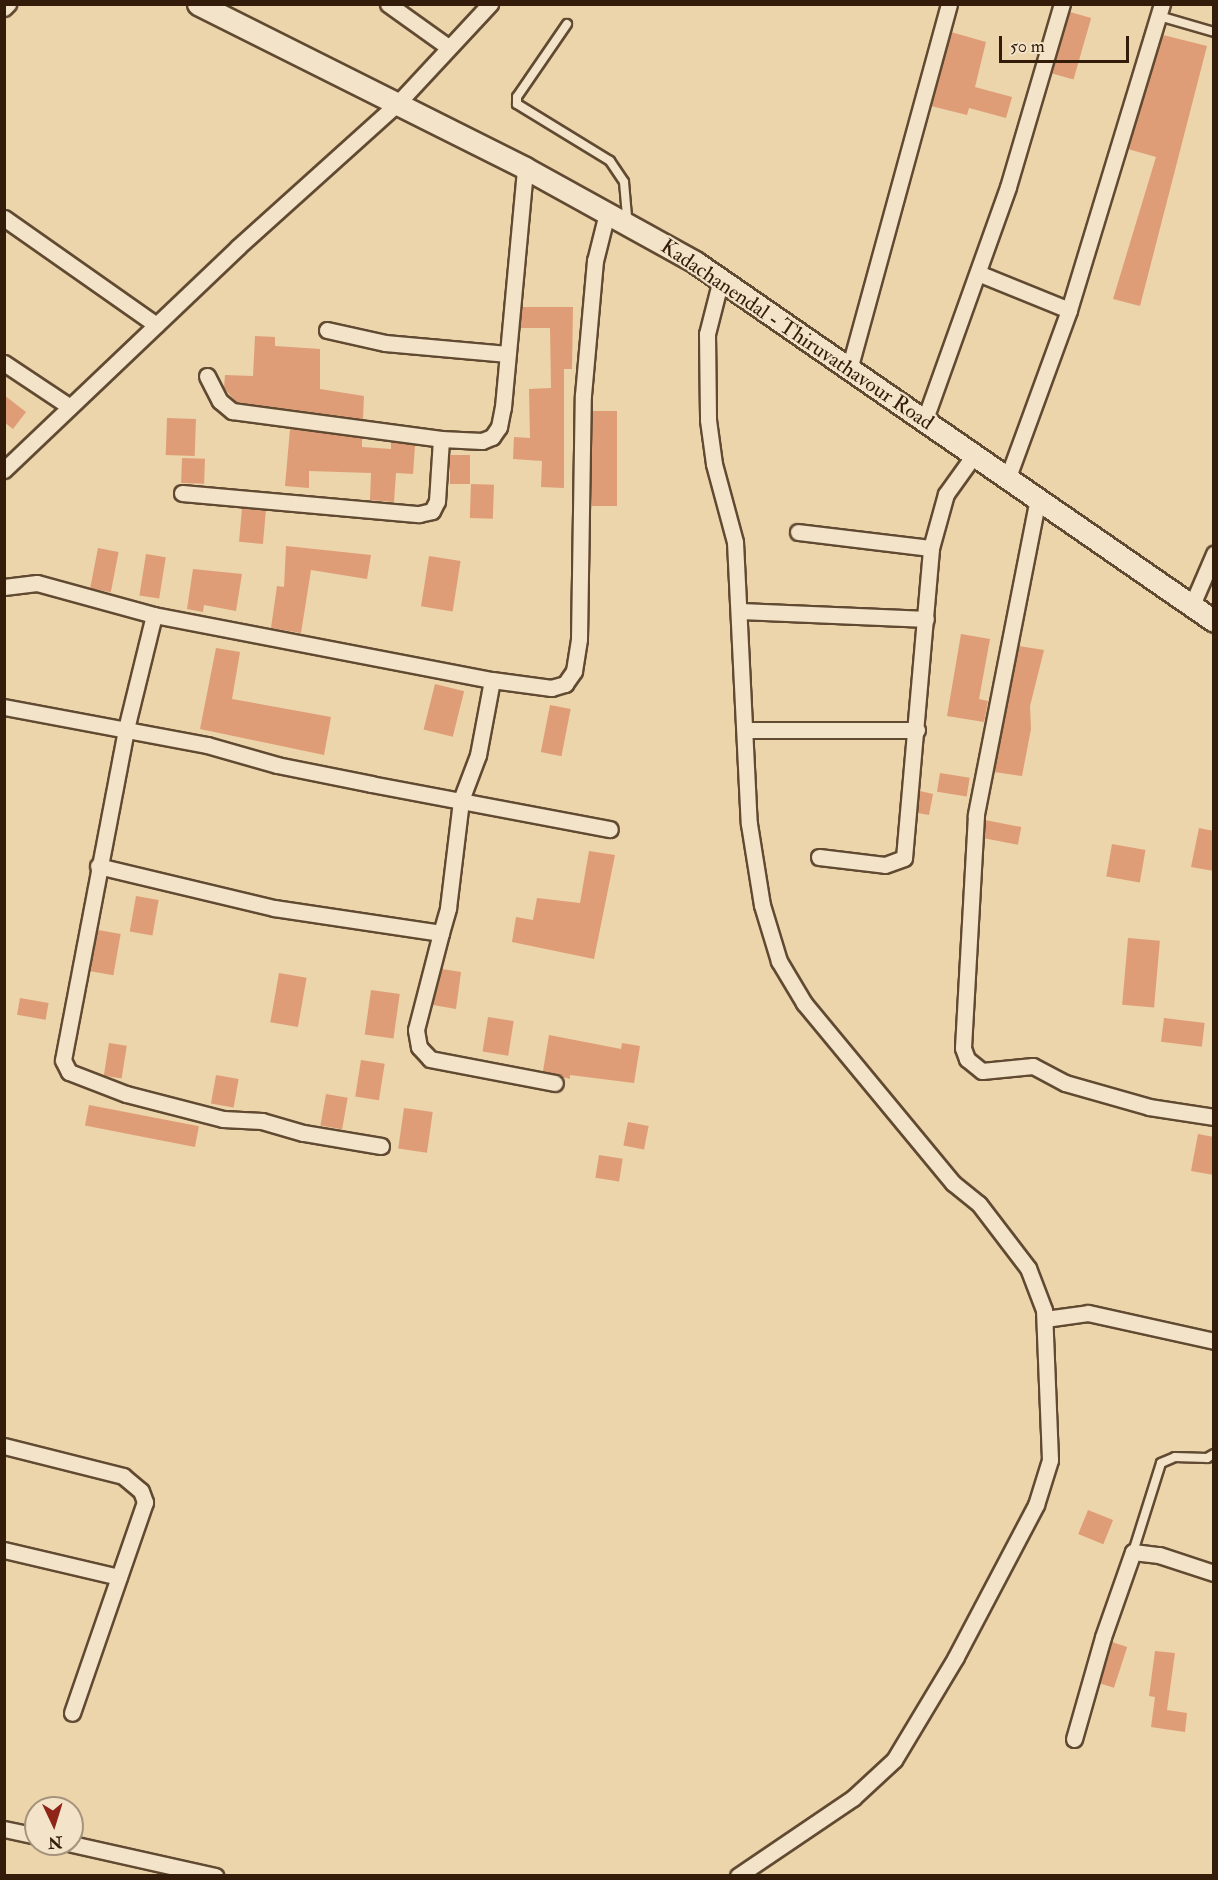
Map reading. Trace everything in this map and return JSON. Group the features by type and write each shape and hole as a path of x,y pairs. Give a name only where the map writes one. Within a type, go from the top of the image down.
{"main road":[{"name":"Kadachanendal - Thiruvathavour Road","path":"198,4 525,168 722,279 1214,621"}],"street":[{"path":"4,8 8,4"},
{"path":"388,4 448,47"},
{"path":"4,470 156,325 397,104 490,4"},
{"path":"850,366 949,4"},
{"path":"925,419 978,273 1062,4"},
{"path":"1008,477 1069,310 1161,10"},
{"path":"207,376 220,401 232,411 441,439 482,441 492,437 499,427 508,354 525,168"},
{"path":"4,587 37,584 154,615 492,680 551,688 566,684 574,671 582,567 583,395 595,261 607,213"},
{"path":"4,218 156,325"},
{"path":"978,273 1069,310"},
{"path":"722,279 707,334 708,420 714,464 735,542 742,611 749,824 762,905 779,961 804,1003 953,1183 979,1204 1028,1268 1040,1292 1045,1319 1050,1460 1036,1505 956,1657 894,1760 853,1798 738,1875"},
{"path":"327,330 385,343 508,354"},
{"path":"4,363 70,407"},
{"path":"182,493 419,514 432,511 437,501 441,439"},
{"path":"819,857 885,865 904,858 917,730 931,548 946,494 974,455"},
{"path":"1038,498 976,814 963,1048 973,1066 982,1071 1033,1066 1065,1083 1149,1107 1214,1117"},
{"path":"798,532 931,548"},
{"path":"1192,605 1214,554"},
{"path":"742,611 926,618"},
{"path":"154,615 126,729 98,866 63,1060 69,1072 126,1094 223,1119 262,1121 303,1133 381,1146"},
{"path":"492,680 478,755 461,800 448,908 416,1030 419,1047 430,1059 555,1083"},
{"path":"4,707 207,745 277,765 610,829"},
{"path":"746,730 917,730"},
{"path":"98,866 274,908 441,933"},
{"path":"1045,1319 1088,1313 1214,1341"},
{"path":"4,1446 123,1476 141,1491 145,1502 72,1713"},
{"path":"4,1550 118,1577"},
{"path":"1074,1739 1106,1627 1133,1552 1159,1555 1214,1573"},
{"path":"4,1829 24,1833"},
{"path":"84,1847 215,1875"}],"lane":[{"path":"1161,10 1214,32"},
{"path":"567,24 517,97 517,104 610,161 624,182 628,224"},
{"path":"1133,1552 1161,1462 1175,1457 1214,1454"}],"building":[{"path":"1070,12 1091,18 1074,80 1052,74"},
{"path":"951,32 986,42 975,87 1012,97 1006,118 969,108 967,115 931,106"},
{"path":"1163,35 1207,46 1140,306 1113,299 1156,157 1128,149"},
{"path":"522,307 573,307 572,369 564,369 564,488 541,487 542,461 513,459 514,437 530,438 529,389 551,388 550,328 520,328"},
{"path":"255,336 275,337 275,346 320,349 320,389 364,396 363,419 236,402 224,388 225,375 253,376"},
{"path":"4,395 26,412 13,429 4,422"},
{"path":"592,411 617,411 617,506 592,506"},
{"path":"167,418 196,419 195,456 166,455"},
{"path":"290,429 362,438 362,447 391,449 391,442 415,445 413,474 396,473 394,502 370,500 371,473 309,471 309,488 285,486"},
{"path":"450,455 470,455 470,484 450,484"},
{"path":"182,458 205,459 204,484 181,483"},
{"path":"471,484 494,485 493,519 470,518"},
{"path":"242,508 266,510 263,544 239,542"},
{"path":"286,546 371,555 367,579 311,570 301,633 271,628 277,586 284,587"},
{"path":"98,548 119,552 111,592 90,588"},
{"path":"146,554 166,557 159,599 139,595"},
{"path":"429,556 461,561 453,611 421,606"},
{"path":"193,569 242,574 236,611 204,605 203,612 187,609"},
{"path":"961,634 990,639 979,699 988,701 984,722 947,716"},
{"path":"1019,646 1044,650 1030,706 1031,729 1022,776 994,772"},
{"path":"216,648 240,652 232,699 331,717 324,755 200,729"},
{"path":"435,684 464,691 453,737 424,730"},
{"path":"550,705 571,709 561,756 541,752"},
{"path":"940,773 970,778 967,796 937,792"},
{"path":"920,791 933,794 929,815 918,813"},
{"path":"985,820 1021,827 1018,845 982,838"},
{"path":"1199,828 1214,831 1214,871 1191,867"},
{"path":"1112,844 1145,850 1140,882 1106,876"},
{"path":"589,851 615,855 594,959 512,942 516,917 533,920 537,898 580,903"},
{"path":"136,896 159,900 152,935 130,931"},
{"path":"98,930 121,934 113,975 91,971"},
{"path":"1128,938 1160,941 1154,1008 1122,1005"},
{"path":"442,969 461,972 456,1009 433,1005"},
{"path":"279,973 307,978 298,1027 270,1022"},
{"path":"371,990 400,994 393,1039 365,1035"},
{"path":"20,998 49,1003 46,1020 17,1015"},
{"path":"488,1017 514,1021 508,1056 483,1052"},
{"path":"1164,1018 1205,1023 1202,1047 1161,1042"},
{"path":"549,1035 621,1049 622,1043 640,1046 634,1083 570,1075 570,1079 543,1071"},
{"path":"109,1043 127,1046 122,1078 104,1076"},
{"path":"361,1060 385,1064 379,1100 355,1097"},
{"path":"216,1075 239,1079 234,1108 211,1104"},
{"path":"326,1094 348,1098 342,1129 320,1126"},
{"path":"89,1105 199,1126 195,1147 85,1126"},
{"path":"404,1108 433,1112 427,1153 398,1149"},
{"path":"628,1122 649,1126 644,1150 623,1146"},
{"path":"1198,1134 1214,1137 1214,1175 1191,1171"},
{"path":"599,1155 623,1159 619,1181 595,1178"},
{"path":"1088,1510 1113,1520 1103,1544 1078,1534"},
{"path":"1112,1642 1127,1647 1114,1688 1099,1683"},
{"path":"1155,1651 1175,1653 1167,1710 1187,1713 1185,1732 1151,1727 1155,1697 1149,1696"}]}
